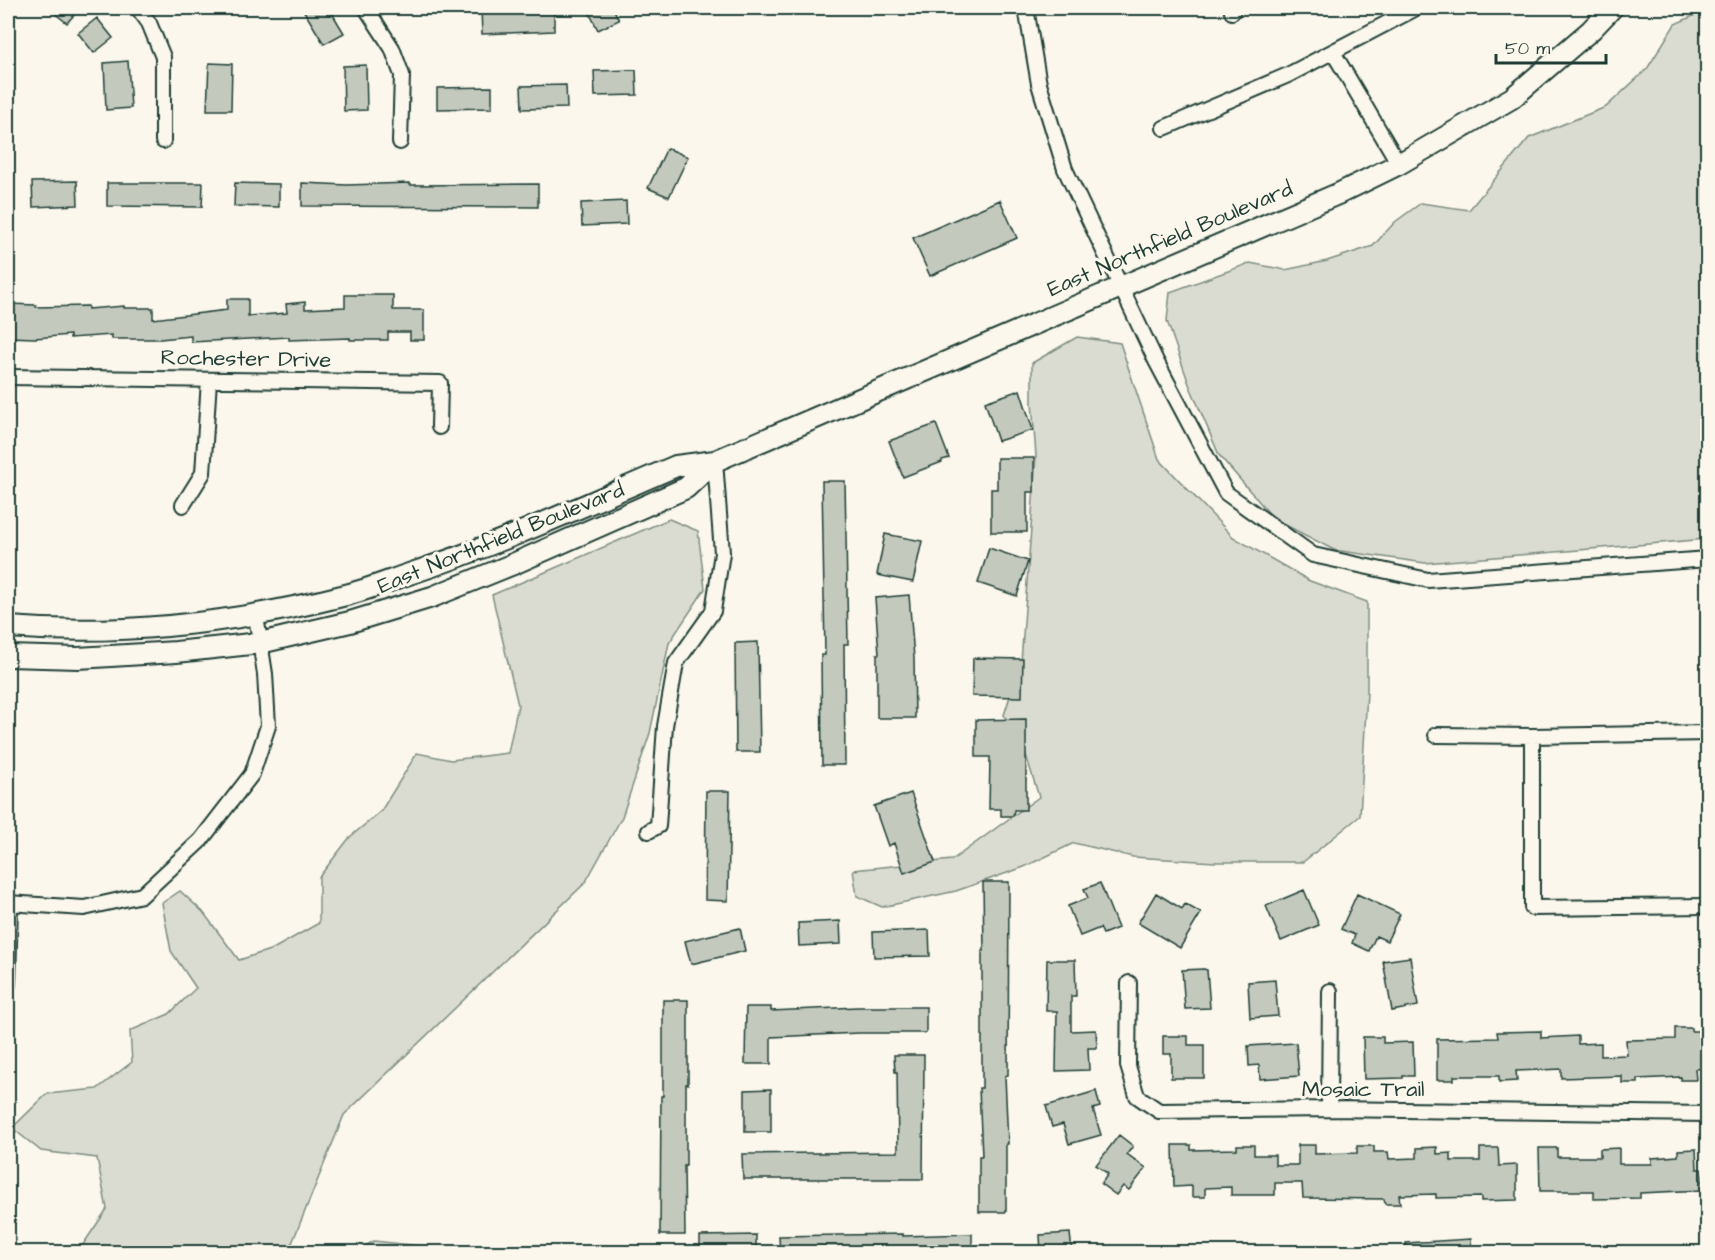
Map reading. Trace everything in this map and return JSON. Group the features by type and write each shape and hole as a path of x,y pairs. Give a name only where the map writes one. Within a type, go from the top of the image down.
{"main road":[{"name":"East Northfield Boulevard","path":"8,627 43,630 152,628 256,616 348,595 434,566 676,466 715,461 1120,286 1340,194 1399,164 1512,98 1591,30 1612,8"},
{"name":"East Northfield Boulevard","path":"8,656 78,658 176,652 260,643 350,622 432,597 686,488 715,461"}],"street":[{"path":"138,8 149,23 163,57 163,141"},
{"path":"366,8 392,48 402,75 400,142"},
{"path":"1026,8 1039,84 1065,169 1156,360 1226,493 1313,555 1428,580 1707,560"},
{"path":"1164,128 1288,75 1416,8"},
{"path":"1333,52 1399,164"},
{"name":"Rochester Drive","path":"8,377 440,383 439,427"},
{"path":"183,505 203,473 209,380"},
{"path":"650,831 658,826 665,726 676,663 713,610 722,553 715,461"},
{"path":"8,984 9,903 84,908 142,896 201,840 252,774 268,726 265,674 256,616"},
{"path":"1436,735 1707,733"},
{"path":"1532,736 1532,908 1707,906"},
{"name":"Mosaic Trail","path":"1129,983 1128,1066 1137,1096 1159,1111 1329,1109 1707,1114"},
{"path":"1329,1109 1330,991"}],"shaded area":[{"path":"1707,10 1707,539 1425,563 1334,550 1274,519 1219,455 1189,384 1167,321 1170,292 1250,263 1285,270 1327,261 1373,246 1395,222 1421,203 1469,210 1529,138 1606,107 1647,69 1675,24"},
{"path":"1077,337 1120,343 1159,459 1233,537 1310,581 1367,602 1367,692 1360,816 1303,862 1215,862 1133,857 1074,843 1024,867 956,891 882,907 857,896 853,870 952,860 1039,797 1026,755 1004,715 1021,662 1036,456 1032,363"},
{"path":"669,519 698,531 705,589 669,643 650,733 622,817 585,883 344,1115 290,1248 302,1252 78,1252 107,1209 97,1158 41,1151 12,1128 47,1094 97,1089 132,1062 130,1031 169,1014 196,988 171,951 162,903 180,891 203,912 239,960 273,949 319,923 319,877 350,837 381,811 417,753 451,760 508,753 518,705 492,595"},
{"path":"374,1241 477,1252 354,1252"}],"building":[{"path":"48,8 80,8 67,23"},
{"path":"302,8 329,8 344,33 324,44"},
{"path":"587,8 613,8 619,20 598,30"},
{"path":"481,9 554,9 554,31 482,34"},
{"path":"97,18 113,38 94,53 78,33"},
{"path":"128,61 131,108 106,110 104,63"},
{"path":"209,63 232,64 231,110 207,110"},
{"path":"366,65 367,110 344,111 343,66"},
{"path":"636,70 637,95 595,96 594,71"},
{"path":"566,85 567,108 522,109 521,86"},
{"path":"492,87 492,108 437,109 437,88"},
{"path":"667,148 688,157 669,197 648,188"},
{"path":"77,181 78,205 33,207 32,182"},
{"path":"107,183 203,183 202,207 107,206"},
{"path":"235,183 279,184 279,207 234,206"},
{"path":"302,183 347,185 538,184 538,207 302,206"},
{"path":"1000,200 1017,238 930,276 913,238"},
{"path":"626,201 627,224 582,226 581,203"},
{"path":"345,295 393,295 393,310 424,310 424,340 410,340 410,332 388,332 388,340 350,340 350,338 289,340 289,337 191,342 191,336 160,339 112,339 112,335 70,338 70,335 35,338 8,337 8,304 36,305 36,307 88,306 88,309 124,306 124,308 153,308 153,319 227,310 227,299 248,299 248,316 287,313 286,304 305,302 305,309 345,307"},
{"path":"1020,390 1033,430 998,441 985,402"},
{"path":"936,424 949,458 903,477 889,441"},
{"path":"997,458 1034,458 1034,492 1027,492 1027,532 991,532 991,489 997,489"},
{"path":"822,481 845,481 848,644 844,644 845,765 822,765 821,655 825,655"},
{"path":"885,534 922,541 913,582 877,575"},
{"path":"989,548 1028,561 1017,596 978,583"},
{"path":"909,595 914,658 915,718 877,718 877,654 879,654 875,598"},
{"path":"758,642 760,752 736,752 735,643"},
{"path":"973,658 1023,659 1022,697 972,696"},
{"path":"1026,719 1026,810 1014,810 1013,816 1001,816 1001,809 989,809 990,757 976,757 976,720"},
{"path":"706,791 730,791 728,901 705,900"},
{"path":"911,793 935,862 904,873 894,843 888,846 874,806"},
{"path":"983,882 1009,882 1008,1075 1005,1076 1008,1144 1006,1144 1006,1212 979,1212 979,1156 982,1156 979,1088 982,1088"},
{"path":"1100,883 1118,928 1103,934 1100,928 1080,936 1068,906 1088,898 1084,889"},
{"path":"1304,890 1319,925 1281,941 1266,906"},
{"path":"1156,893 1182,909 1185,904 1201,913 1180,948 1138,923"},
{"path":"1357,894 1400,914 1387,941 1376,936 1369,951 1352,943 1355,935 1341,929"},
{"path":"840,921 841,944 799,946 798,923"},
{"path":"740,928 745,951 691,964 685,941"},
{"path":"929,930 930,956 874,957 873,932"},
{"path":"1410,957 1418,1006 1392,1011 1383,961"},
{"path":"1047,960 1075,960 1076,996 1071,996 1071,1031 1096,1030 1097,1048 1088,1048 1089,1070 1056,1071 1057,1011 1046,1011"},
{"path":"1182,970 1207,970 1210,1008 1185,1009"},
{"path":"1275,980 1278,1016 1250,1018 1248,982"},
{"path":"663,1000 688,1000 688,1084 686,1084 686,1166 684,1166 685,1235 660,1235"},
{"path":"746,1007 771,1007 771,1011 926,1007 926,1033 771,1037 771,1064 745,1064"},
{"path":"1675,1028 1707,1031 1707,1068 1695,1069 1696,1080 1681,1080 1681,1077 1638,1079 1638,1083 1622,1083 1622,1076 1561,1078 1561,1069 1516,1071 1517,1081 1499,1082 1499,1076 1454,1076 1454,1080 1437,1080 1437,1039 1498,1038 1497,1032 1541,1031 1541,1038 1578,1036 1578,1044 1601,1043 1601,1056 1627,1055 1626,1040 1675,1039"},
{"path":"1163,1036 1188,1036 1188,1045 1204,1045 1204,1078 1171,1078 1171,1054 1163,1054"},
{"path":"1363,1037 1383,1037 1383,1043 1413,1042 1414,1076 1364,1079"},
{"path":"1296,1043 1299,1076 1260,1079 1259,1065 1249,1066 1248,1046"},
{"path":"894,1055 924,1055 923,1179 743,1179 742,1154 898,1152 897,1072 895,1072"},
{"path":"771,1089 771,1132 745,1132 745,1090"},
{"path":"1096,1091 1100,1107 1093,1109 1101,1135 1069,1144 1063,1124 1052,1127 1046,1106"},
{"path":"1119,1135 1133,1146 1127,1154 1146,1168 1129,1190 1123,1186 1116,1195 1101,1184 1108,1174 1096,1165"},
{"path":"1173,1145 1191,1145 1191,1150 1237,1149 1237,1145 1254,1145 1254,1155 1275,1155 1275,1165 1298,1165 1298,1145 1315,1145 1315,1154 1357,1153 1357,1146 1374,1146 1374,1152 1388,1152 1389,1159 1417,1158 1417,1148 1437,1147 1437,1154 1451,1153 1451,1161 1480,1161 1480,1148 1498,1148 1499,1166 1517,1165 1517,1200 1481,1201 1481,1197 1436,1198 1436,1194 1399,1195 1400,1204 1385,1204 1384,1199 1303,1198 1302,1183 1275,1183 1275,1195 1231,1195 1231,1187 1205,1188 1205,1197 1192,1197 1192,1186 1174,1187"},
{"path":"1539,1148 1557,1148 1557,1157 1600,1157 1600,1149 1619,1148 1619,1164 1652,1164 1652,1158 1678,1156 1678,1150 1696,1149 1697,1169 1701,1169 1703,1190 1640,1193 1640,1198 1594,1199 1594,1191 1540,1191"},
{"path":"1070,1233 1072,1252 1041,1252 1040,1235"},
{"path":"903,1234 903,1236 972,1234 972,1252 780,1252 779,1236"},
{"path":"756,1235 756,1252 700,1252 700,1236"},
{"path":"1471,1239 1472,1252 1406,1252 1406,1243"}]}
